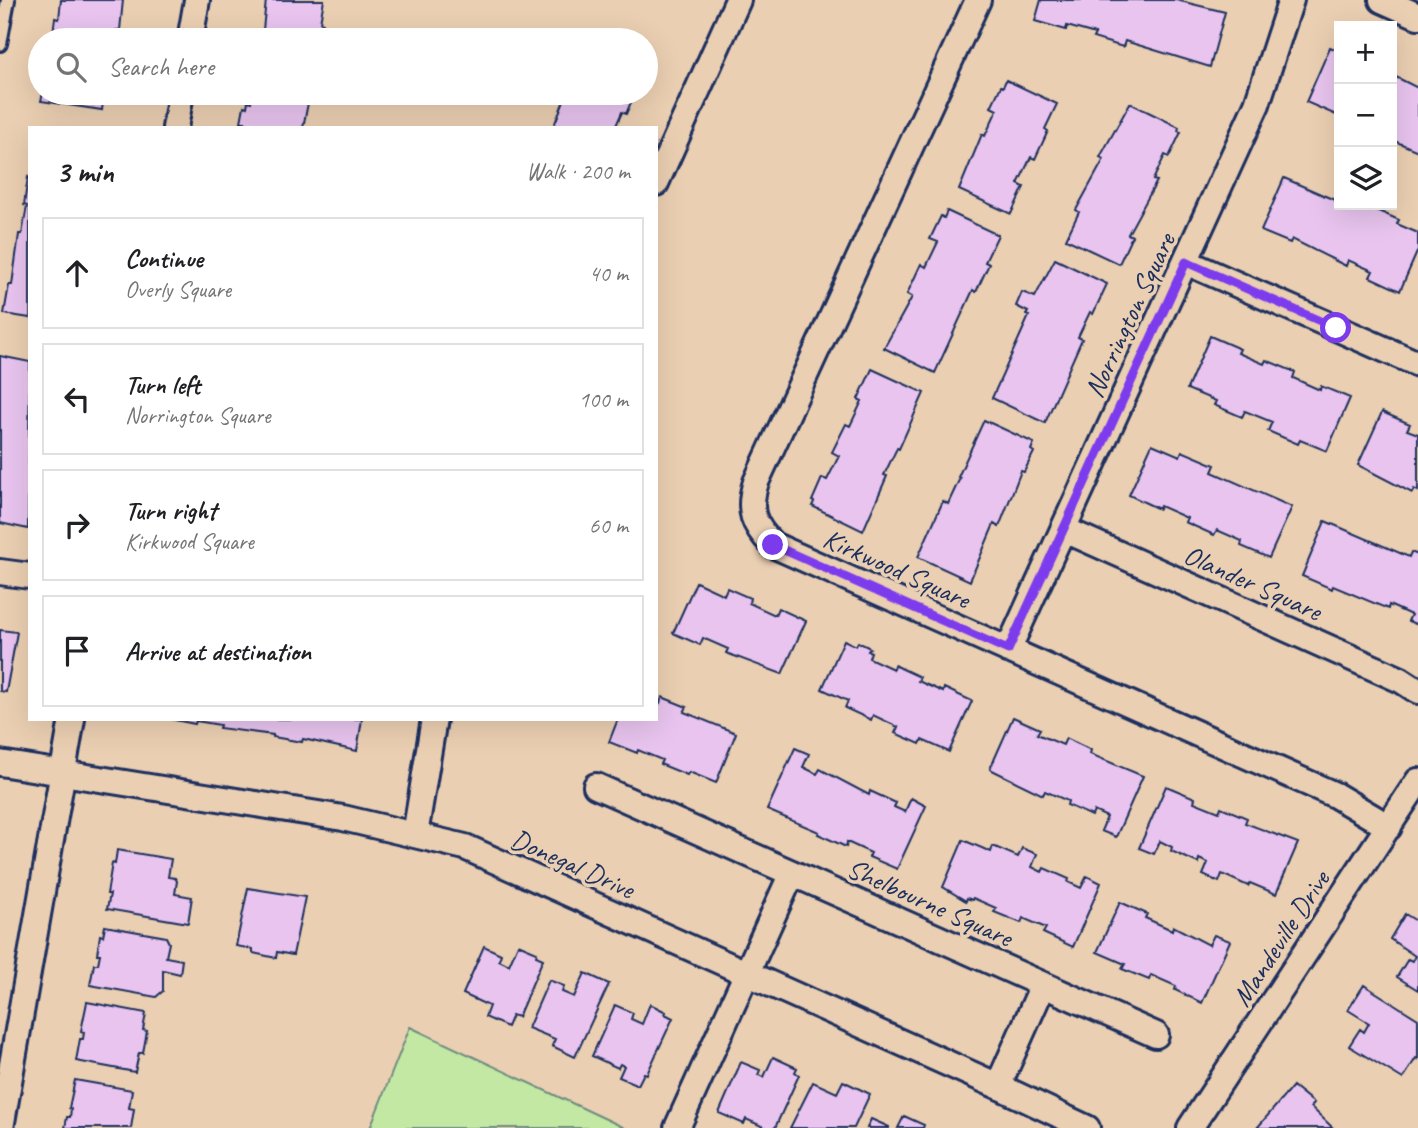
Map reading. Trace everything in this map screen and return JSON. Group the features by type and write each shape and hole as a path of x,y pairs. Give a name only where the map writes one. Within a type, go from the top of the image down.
{"street":[{"path":"192,28 197,0"},
{"path":"658,179 738,0"},
{"name":"Kirkwood Square","path":"978,0 756,482 752,495 752,515 760,532 773,545 1335,796 1389,827"},
{"name":"Norrington Square","path":"1008,650 1257,104 1291,0"},
{"path":"1382,0 1418,16"},
{"path":"175,126 179,105"},
{"path":"1186,262 1418,365"},
{"name":"Olander Square","path":"1063,529 1401,680 1418,691"},
{"path":"0,572 28,576"},
{"path":"1,1128 72,721"},
{"path":"415,835 435,721"},
{"name":"Donegal Drive","path":"0,763 343,818 465,847 1087,1128"},
{"name":"Mandeville Drive","path":"1190,1128 1418,781"},
{"name":"Shelbourne Square","path":"596,786 1156,1035"},
{"path":"677,1128 792,873"},
{"path":"998,1086 1043,985"}],"lane":[{"path":"0,44 8,0"}],"green space":[{"path":"410,1027 625,1128 370,1128"}],"building":[{"path":"61,0 123,0 120,28 54,28 55,18 59,19"},
{"path":"266,0 324,0 320,22 323,23 322,28 263,28"},
{"path":"1041,0 1176,0 1225,12 1210,67 1125,41 1123,47 1093,38 1095,34 1067,26 1066,30 1035,21"},
{"path":"1330,47 1334,49 1334,114 1306,102"},
{"path":"1397,78 1418,88 1418,151 1397,142"},
{"path":"1006,80 1057,104 1035,159 1031,157 1018,184 1024,187 1011,214 959,190 982,134 985,136 997,110 991,107"},
{"path":"1130,103 1179,127 1178,131 1181,132 1169,157 1165,155 1153,180 1157,181 1128,234 1132,236 1119,264 1066,239 1079,212 1076,210 1104,159 1100,157"},
{"path":"68,105 103,105 102,110"},
{"path":"308,105 303,126 244,126 245,122 241,122 244,106"},
{"path":"562,105 630,105 626,114 622,112 616,126 554,126"},
{"path":"28,177 28,318 4,314 9,285 12,285 19,234 22,234 27,206 24,205"},
{"path":"1284,178 1334,200 1334,210 1376,210 1399,220 1397,224 1418,233 1418,250 1400,291 1370,277 1373,271 1348,260 1346,266 1292,239 1290,243 1261,231"},
{"path":"947,211 998,235 985,262 989,264 976,292 973,290 935,373 884,348 912,297 907,294 921,264 926,267 938,242 930,239 941,216 944,218"},
{"path":"1055,259 1107,284 1093,314 1090,312 1078,337 1082,339 1045,423 992,398 1029,316 1026,315 1028,312 1016,306 1022,292 1035,297"},
{"path":"1210,336 1240,349 1238,353 1264,364 1266,360 1295,372 1293,378 1320,390 1321,386 1350,398 1327,451 1300,440 1298,444 1268,431 1272,422 1245,411 1242,417 1214,405 1216,401 1187,389"},
{"path":"0,356 28,362 28,529 0,523"},
{"path":"872,369 924,393 884,475 887,476 863,531 812,506 812,501 822,478 827,480 839,456 832,452 846,424 850,426 862,401 858,399"},
{"path":"1382,412 1410,424 1407,430 1418,434 1418,491 1414,489 1412,493 1358,465"},
{"path":"984,420 1034,443 1031,450 1034,452 1024,472 1021,471 999,527 994,524 970,581 918,557 943,501 948,504"},
{"path":"1152,444 1180,456 1182,451 1215,465 1212,472 1292,507 1269,558 1241,546 1242,541 1217,530 1214,535 1185,522 1187,518 1129,495"},
{"path":"1325,521 1409,557 1411,552 1418,555 1418,625 1408,621 1411,615 1389,605 1388,609 1302,576"},
{"path":"696,582 724,595 727,588 750,598 749,603 775,615 778,608 806,621 782,674 726,653 728,649 703,638 700,645 673,633"},
{"path":"0,630 17,632 6,692 0,691"},
{"path":"844,640 856,646 858,642 870,648 869,658 893,669 894,665 920,677 918,681 943,692 944,688 972,701 949,752 922,740 920,744 895,733 898,727 873,715 871,720 845,708 848,701 822,689"},
{"path":"662,697 687,707 684,712 736,733 716,783 660,764 662,760 638,750 637,753 609,742 617,721 658,721 658,702 660,703"},
{"path":"1013,717 1040,729 1037,734 1063,745 1066,738 1091,750 1090,754 1143,776 1116,837 1101,831 1107,817 1094,811 1092,816 1067,805 1068,801 1045,791 1043,795 990,769"},
{"path":"196,721 362,721 357,751 303,739 302,742 219,728 220,725"},
{"path":"795,748 809,754 803,767 817,774 820,769 869,795 870,791 896,803 894,807 905,812 911,798 926,806 897,869 869,857 871,853 847,842 846,847 818,834 819,832 767,810"},
{"path":"1166,786 1195,798 1194,802 1219,812 1221,807 1247,818 1245,823 1298,843 1276,894 1250,883 1248,886 1222,874 1219,882 1203,875 1208,863 1199,859 1198,863 1171,851 1172,847 1160,841 1154,854 1139,848"},
{"path":"963,840 991,852 993,846 1018,857 1022,848 1037,854 1032,867 1042,872 1044,868 1069,879 1068,882 1081,888 1087,876 1101,883 1073,947 1043,933 1046,928 1023,918 1021,923 994,912 996,908 973,898 967,898 966,901 943,887"},
{"path":"117,850 171,859 168,877 177,881 175,894 192,897 188,923 107,909 112,863 115,864"},
{"path":"248,888 305,897 293,955 277,952 276,958 236,946"},
{"path":"1120,902 1147,914 1145,918 1172,930 1173,926 1209,945 1214,935 1230,941 1202,1003 1175,990 1176,986 1151,975 1149,980 1122,969 1125,964 1097,952"},
{"path":"1405,914 1418,922 1418,990 1397,977 1408,959 1412,961 1415,956 1390,939"},
{"path":"105,926 166,937 169,943 166,957 182,960 180,974 163,970 163,991 156,997 90,985 94,964 98,964 100,954 97,954 100,935 103,936"},
{"path":"518,944 537,952 536,956 543,959 518,1017 512,1015 507,1027 485,1017 489,1006 463,994 484,946 501,954 499,960 509,965"},
{"path":"585,973 609,984 575,1057 552,1046 555,1039 528,1028 549,980 564,986 562,992 574,997"},
{"path":"1364,985 1418,1019 1418,1059 1416,1058 1403,1079 1349,1046 1360,1029 1364,1032 1369,1023 1348,1010"},
{"path":"87,1002 146,1013 143,1030 147,1031 143,1053 139,1053 135,1072 76,1061 80,1039 83,1039 84,1032 81,1031"},
{"path":"650,1004 673,1018 647,1074 644,1073 638,1085 619,1077 624,1066 620,1064 618,1068 592,1056 615,1005 633,1013 631,1019 642,1024"},
{"path":"773,1057 797,1068 795,1072 799,1075 775,1128 766,1128 746,1119 744,1124 719,1113 741,1062 760,1070 758,1075 764,1077"},
{"path":"75,1080 132,1090 129,1108 134,1109 131,1128 65,1128 67,1117 70,1117 69,1108"},
{"path":"843,1081 870,1094 854,1128 790,1128 813,1082 837,1093"},
{"path":"1293,1086 1314,1103 1311,1107 1333,1128 1257,1128"},
{"path":"904,1116 924,1125 923,1128 898,1128"},
{"path":"871,1119 889,1127 889,1128 867,1128"}],"route":[{"path":"773,545 1008,650 1186,262 1336,328"}]}
